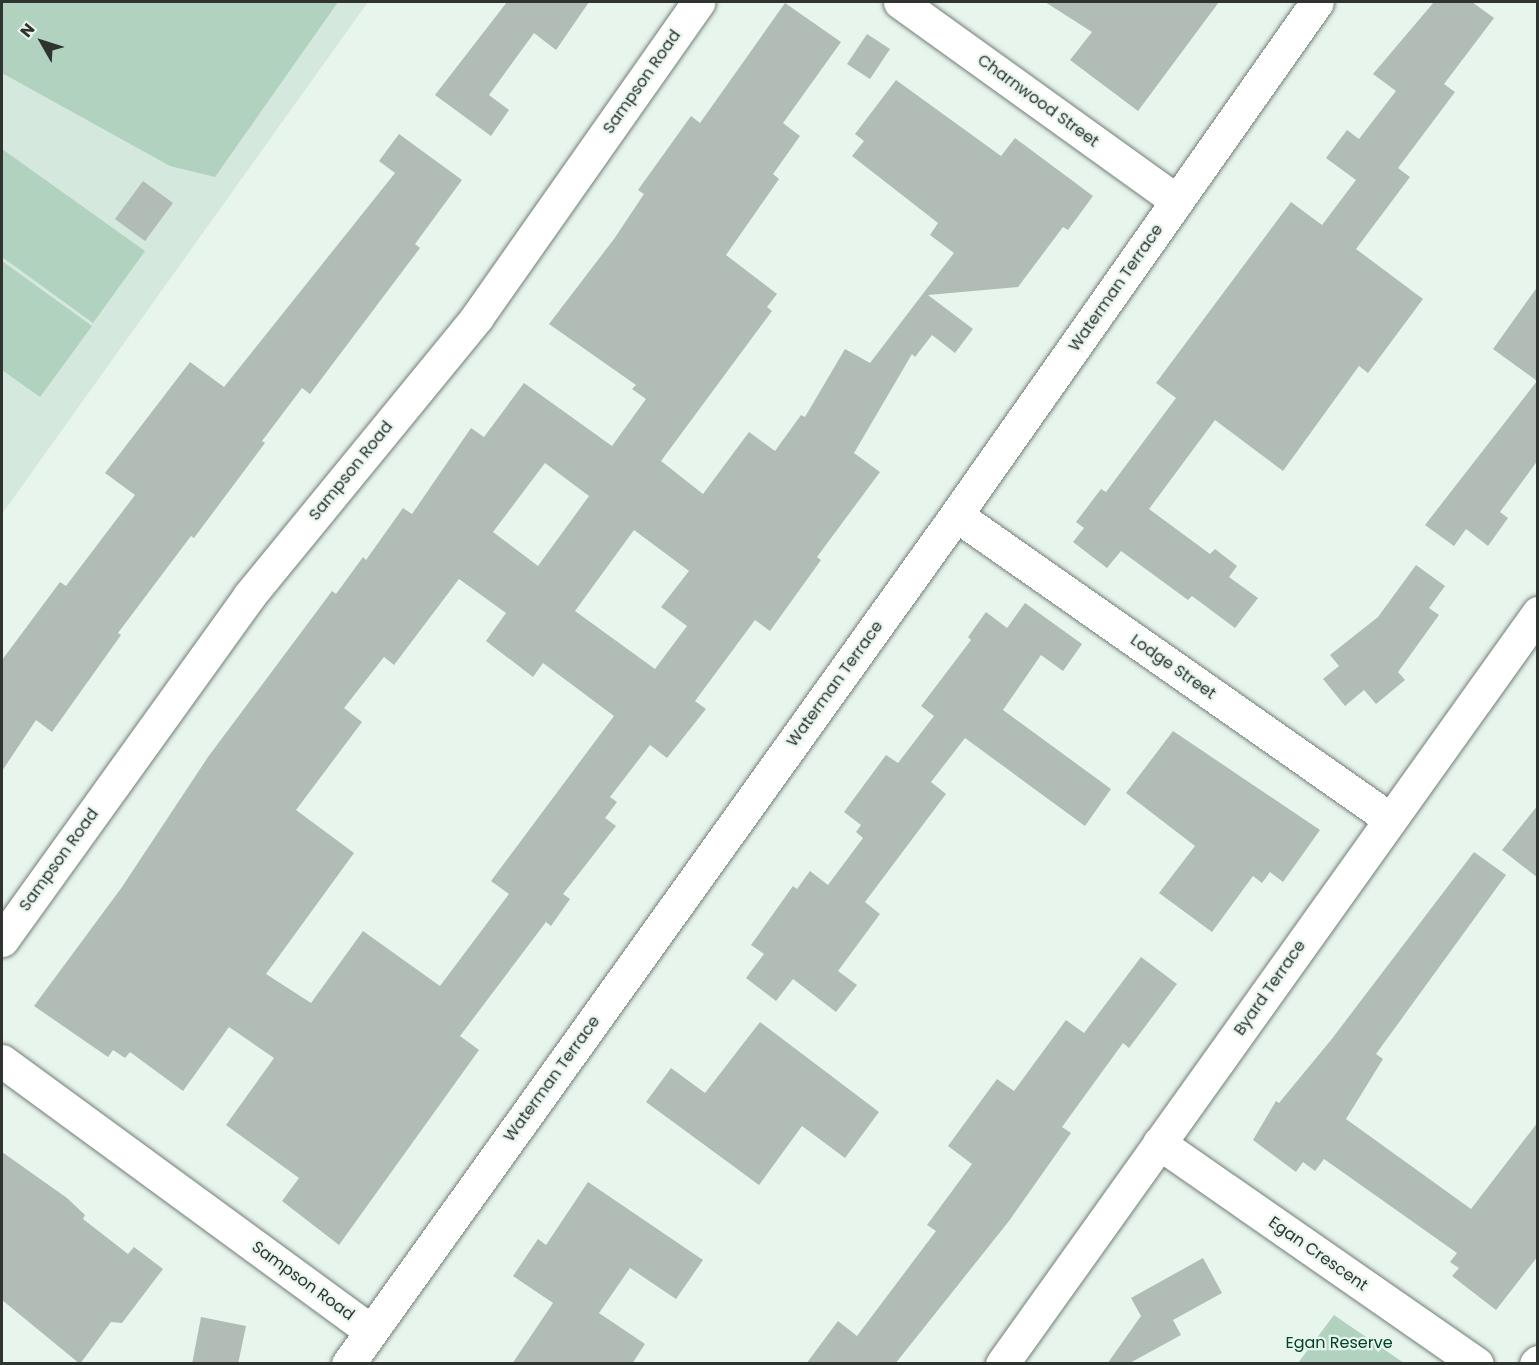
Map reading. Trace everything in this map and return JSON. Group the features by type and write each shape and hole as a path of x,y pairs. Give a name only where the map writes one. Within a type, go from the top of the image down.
{"street":[{"name":"Sampson Road","path":"2,940 249,596 477,317 698,2"},
{"name":"Charnwood Street","path":"900,2 1177,201"},
{"name":"Waterman Terrace","path":"348,1364 956,515 1317,2"},
{"name":"Lodge Street","path":"956,515 1390,819"},
{"name":"Byard Terrace","path":"1002,1364 1538,613"},
{"name":"Sampson Road","path":"2,1061 371,1330"},
{"name":"Egan Crescent","path":"1159,1143 1477,1364"}],"shaded area":[{"path":"2,2 368,2 2,514"}],"green space":[{"path":"2,2 338,2 215,177 170,166 2,73"},
{"path":"2,149 145,251 93,323 2,257"},
{"path":"2,261 92,326 40,397 2,370"},
{"name":"Egan Reserve","path":"1334,1315 1404,1363 1298,1363"}],"building":[{"path":"507,2 589,2 556,50 534,33 489,95 509,110 491,136 435,95"},
{"path":"1045,2 1219,2 1138,111 1070,60 1092,32"},
{"path":"1434,2 1472,2 1494,18 1444,84 1455,92 1398,168 1410,177 1356,249 1423,299 1368,373 1359,366 1283,471 1215,420 1149,509 1210,554 1215,549 1237,566 1229,577 1258,598 1235,628 1192,596 1188,600 1121,551 1107,568 1073,542 1084,528 1076,522 1101,489 1106,492 1176,398 1156,383 1291,202 1322,225 1356,180 1326,158 1347,130 1359,139 1396,91 1373,74"},
{"path":"785,3 841,42 783,123 800,136 773,174 779,179 726,255 777,294 767,307 772,311 661,461 703,494 749,432 775,451 801,415 805,417 845,349 870,363 954,253 930,235 938,223 852,156 864,141 855,134 896,80 1001,156 1015,138 1093,196 1068,230 1063,227 1018,287 928,295 973,329 955,353 932,335 915,357 912,354 854,453 880,472 817,557 821,560 770,631 755,620 695,701 706,709 667,758 650,745 610,797 617,802 605,818 616,826 563,894 570,899 551,926 546,922 460,1036 479,1050 339,1245 282,1201 299,1178 226,1125 274,1058 229,1027 183,1091 130,1052 125,1058 113,1050 108,1057 34,1006 122,887 208,757 332,591 336,594 363,557 366,560 403,508 412,514 471,428 484,437 524,383 612,446 646,399 632,389 636,385 549,324 614,239 644,194 638,190 691,116 700,123","holes":["545,463 589,496 538,566 493,532","634,530 689,571 661,607 687,626 655,669 575,611","459,579 506,613 486,641 533,677 543,663 614,716 491,881 509,894 440,986 363,931 311,1003 266,974 354,853 296,810 362,722 344,708 384,657 394,665"]},
{"path":"867,34 890,49 870,79 847,64"},
{"path":"399,134 462,180 415,244 420,248 310,394 302,388 262,441 265,443 194,538 191,536 118,633 121,635 52,732 36,720 2,771 2,660 60,582 66,586 135,495 105,473 190,362 224,387 395,173 379,161"},
{"path":"143,181 173,203 145,241 115,219"},
{"path":"1538,286 1538,460 1500,512 1508,518 1488,546 1466,529 1454,546 1425,525 1537,381 1493,349"},
{"path":"1416,565 1445,586 1429,608 1439,615 1398,672 1405,680 1376,704 1364,690 1345,706 1323,679 1339,666 1330,655 1378,617"},
{"path":"1025,603 1082,644 1063,671 1041,655 1003,710 1111,789 1085,826 965,738 931,782 946,794 865,902 880,914 838,971 857,985 836,1012 793,979 776,1001 746,978 764,954 751,945 793,886 797,889 810,871 828,885 863,838 856,832 861,825 844,812 886,755 898,763 934,716 921,706 971,640 968,637 986,612 1007,628"},
{"path":"1173,731 1320,830 1283,882 1270,872 1262,883 1253,876 1212,932 1159,893 1195,846 1126,793"},
{"path":"1538,805 1538,878 1502,850"},
{"path":"1474,852 1506,875 1376,1054 1383,1059 1346,1119 1471,1209 1538,1122 1538,1256 1496,1310 1452,1276 1459,1268 1450,1262 1457,1253 1324,1159 1315,1171 1303,1162 1296,1172 1253,1140 1276,1101 1279,1103 1331,1040"},
{"path":"1141,957 1177,984 1129,1048 1123,1043 1062,1127 1071,1133 1009,1221 895,1364 806,1364 838,1321 857,1336 936,1231 927,1225 972,1164 948,1146 997,1079 1014,1091 1066,1020 1084,1033"},
{"path":"760,1022 879,1112 845,1158 802,1126 759,1185 646,1102 671,1068 705,1093"},
{"path":"2,1152 67,1198 85,1215 83,1219 128,1254 134,1247 163,1269 122,1323 111,1322 80,1364 2,1300"},
{"path":"588,1182 703,1260 676,1299 630,1268 599,1313 645,1344 632,1364 512,1364 553,1303 513,1276 538,1239 546,1245"},
{"path":"1203,1258 1222,1293 1173,1320 1181,1335 1128,1364 1107,1364 1141,1316 1131,1298"},
{"path":"201,1317 246,1326 238,1364 192,1364"}]}
